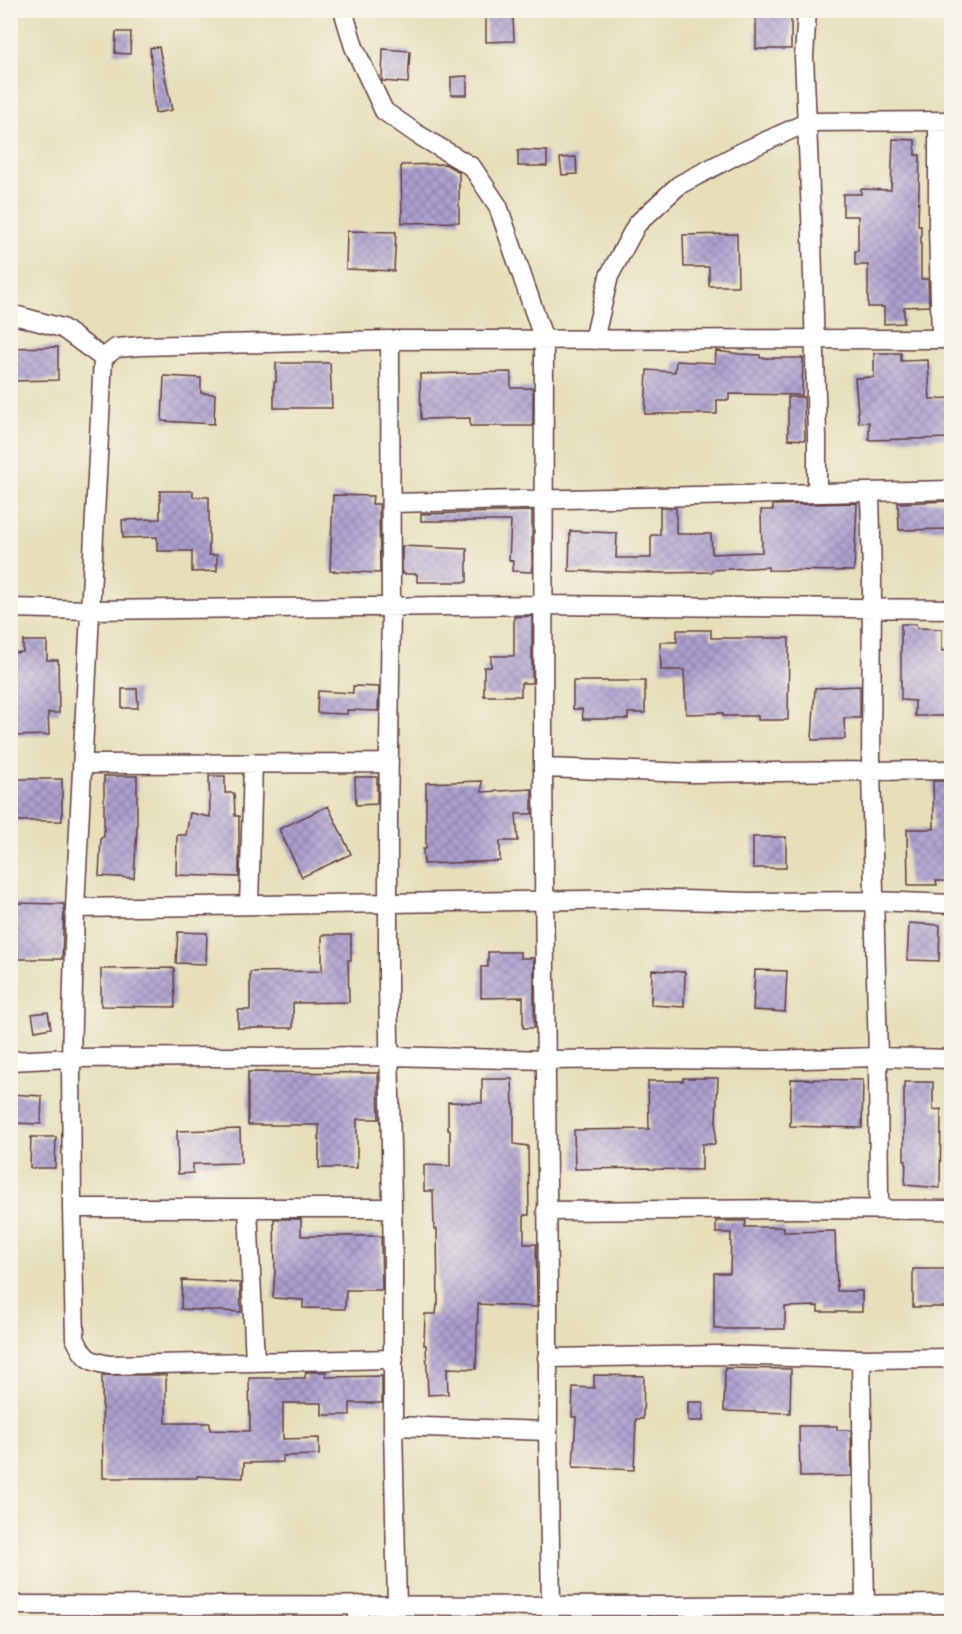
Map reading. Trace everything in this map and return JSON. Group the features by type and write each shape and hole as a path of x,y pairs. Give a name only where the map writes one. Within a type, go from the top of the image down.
{"street":[{"path":"342,10 354,47 384,111 472,167 498,206 544,340 543,768 551,1605"},
{"path":"807,10 804,57 808,122 817,493"},
{"path":"102,358 116,348 141,346 390,340 594,340 814,340 946,339 945,121 808,122 742,152 679,185 637,224 609,276 594,340"},
{"path":"10,318 18,316 62,328 102,358"},
{"path":"390,340 389,1056 397,1605"},
{"path":"102,358 75,908 71,1058 75,1338 82,1354 91,1362 109,1365 394,1359"},
{"path":"391,503 951,490"},
{"path":"870,492 879,1209"},
{"path":"10,608 90,610 544,605 951,609"},
{"path":"249,905 253,763"},
{"path":"82,764 389,763"},
{"path":"543,768 694,773 951,770"},
{"path":"75,908 648,899 951,904"},
{"path":"10,1061 71,1058 389,1056 546,1060 951,1059"},
{"path":"72,1208 392,1208"},
{"path":"248,1208 255,1362"},
{"path":"546,1211 951,1210"},
{"path":"547,1358 720,1355 861,1359 951,1358"},
{"path":"861,1359 865,1606"},
{"path":"393,1425 548,1431"},
{"path":"10,1605 63,1615 358,1614 397,1605 551,1605 677,1615 951,1604"}],"building":[{"path":"756,10 791,10 791,49 756,49"},
{"path":"513,15 514,41 486,42 486,16"},
{"path":"116,32 131,32 130,54 115,53"},
{"path":"159,47 172,110 155,113 150,48"},
{"path":"383,49 410,51 408,83 382,81"},
{"path":"467,76 467,95 451,95 451,77"},
{"path":"893,139 915,140 915,155 920,155 918,226 921,226 921,279 928,279 929,306 904,307 904,323 884,324 884,307 868,307 868,265 855,265 855,251 858,251 858,216 843,216 843,194 861,194 861,189 891,190"},
{"path":"518,150 547,151 547,166 518,166"},
{"path":"576,157 577,174 562,175 560,158"},
{"path":"445,164 459,172 459,222 402,223 401,165"},
{"path":"347,231 396,232 394,271 346,269"},
{"path":"737,234 738,286 709,286 709,267 684,267 683,235"},
{"path":"58,347 58,380 10,381 10,348"},
{"path":"716,351 760,355 760,358 803,358 802,395 729,394 729,400 717,400 717,414 645,414 647,370 675,372 676,361 715,363"},
{"path":"874,353 901,353 901,361 928,360 930,399 951,398 951,438 869,440 869,422 859,423 855,378 874,377"},
{"path":"276,363 330,363 332,408 274,408"},
{"path":"511,372 511,388 533,388 533,426 470,426 470,418 421,419 420,374"},
{"path":"164,376 201,378 201,393 215,394 214,424 162,421"},
{"path":"788,397 804,397 805,440 788,439"},
{"path":"160,491 193,491 193,497 209,497 209,555 217,555 217,571 192,572 192,551 157,551 157,537 123,538 122,520 160,519"},
{"path":"333,495 373,496 372,504 379,504 380,573 330,571"},
{"path":"951,501 951,529 899,530 898,503"},
{"path":"857,503 854,571 768,570 768,567 663,573 569,571 570,531 617,533 616,558 651,558 651,535 660,535 660,508 676,508 676,534 711,534 712,554 762,552 761,510 773,510 773,505"},
{"path":"532,511 532,572 512,571 513,561 509,560 511,521 421,521 421,514"},
{"path":"402,546 467,549 467,582 417,582 417,574 402,574"},
{"path":"532,616 532,683 521,683 521,696 484,696 484,667 491,667 491,656 514,656 514,617"},
{"path":"901,624 916,624 917,628 942,629 942,651 951,650 951,716 915,716 915,701 901,700"},
{"path":"677,630 711,630 711,638 789,638 788,720 758,720 758,716 723,716 723,713 686,714 684,670 661,670 660,642 677,642"},
{"path":"23,641 47,641 47,660 58,660 59,713 48,713 49,735 10,736 10,653 23,652"},
{"path":"573,681 645,681 645,713 628,713 628,719 583,719 582,709 573,709"},
{"path":"353,686 379,687 378,711 347,710 347,714 317,713 318,691 353,693"},
{"path":"860,686 860,718 844,718 845,739 812,740 815,688"},
{"path":"122,689 137,689 138,708 122,708"},
{"path":"104,776 137,776 134,878 99,876 101,837 104,837"},
{"path":"209,776 225,776 225,793 234,793 235,816 239,816 239,877 176,875 177,835 186,835 190,813 210,817"},
{"path":"355,777 377,777 377,804 356,805"},
{"path":"10,779 62,779 62,821 10,821"},
{"path":"482,781 482,792 532,789 532,814 516,814 518,841 500,841 500,861 424,864 426,783"},
{"path":"933,781 951,781 951,881 936,881 937,885 908,885 907,829 934,829"},
{"path":"328,806 351,854 302,877 279,829"},
{"path":"753,837 786,837 786,868 753,868"},
{"path":"10,903 64,904 62,959 10,959"},
{"path":"909,923 940,925 939,961 907,960"},
{"path":"178,932 207,933 206,964 176,963"},
{"path":"322,935 351,935 351,960 348,960 349,1002 293,1003 293,1028 238,1028 238,1010 250,1010 250,972 322,971"},
{"path":"488,952 520,952 520,958 534,958 534,1028 523,1028 523,997 481,998 481,967 488,967"},
{"path":"174,968 175,1007 101,1006 101,969"},
{"path":"652,970 685,972 684,1007 651,1005"},
{"path":"755,970 787,971 785,1012 753,1010"},
{"path":"48,1012 51,1028 35,1031 32,1014"},
{"path":"248,1072 378,1073 379,1119 357,1119 357,1168 319,1168 319,1125 248,1125"},
{"path":"683,1078 718,1078 715,1144 702,1144 702,1170 575,1169 574,1130 649,1129 648,1081 683,1081"},
{"path":"482,1079 512,1079 514,1144 528,1146 529,1215 524,1215 524,1244 536,1244 537,1307 478,1304 476,1369 447,1368 448,1394 428,1395 426,1345 424,1345 425,1314 436,1314 438,1305 437,1229 434,1229 433,1191 424,1191 424,1165 450,1166 448,1102 482,1103"},
{"path":"791,1079 863,1080 862,1128 790,1126"},
{"path":"904,1082 933,1082 933,1110 941,1109 940,1188 905,1185"},
{"path":"10,1094 42,1096 41,1124 10,1123"},
{"path":"240,1129 241,1163 193,1164 193,1173 178,1174 177,1131"},
{"path":"31,1137 56,1137 55,1168 30,1168"},
{"path":"274,1219 301,1219 301,1236 381,1236 382,1290 346,1290 345,1309 303,1308 303,1300 273,1298"},
{"path":"716,1221 746,1221 745,1227 784,1227 784,1232 835,1231 837,1291 862,1291 862,1312 818,1312 818,1306 785,1307 785,1329 714,1329 714,1273 730,1273 731,1233 716,1233"},
{"path":"913,1269 951,1269 951,1307 913,1307"},
{"path":"182,1280 240,1283 241,1312 181,1309"},
{"path":"725,1368 791,1369 790,1413 724,1411"},
{"path":"306,1372 327,1372 326,1377 382,1376 382,1403 350,1403 350,1415 322,1415 322,1403 283,1403 283,1439 319,1438 319,1455 283,1456 283,1462 244,1463 243,1478 197,1476 197,1478 103,1478 102,1375 166,1375 166,1423 210,1423 210,1430 250,1431 249,1378 305,1378"},
{"path":"594,1375 644,1376 643,1419 636,1419 634,1470 573,1467 576,1417 572,1417 573,1387 594,1388"},
{"path":"688,1402 703,1402 703,1421 688,1421"},
{"path":"799,1426 837,1426 837,1430 851,1430 852,1476 800,1477"}]}
